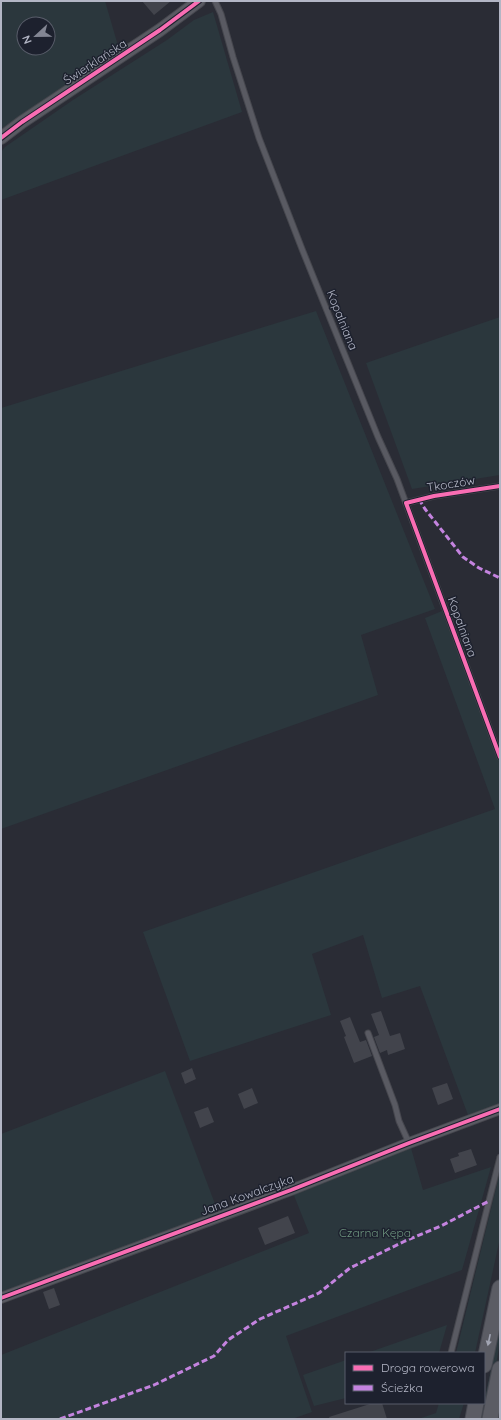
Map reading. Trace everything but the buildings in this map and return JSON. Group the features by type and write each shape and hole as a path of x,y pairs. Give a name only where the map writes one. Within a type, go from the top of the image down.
{"main road":[{"path":"485,1360 500,1288"},
{"path":"490,1419 500,1369"},
{"path":"473,1419 476,1404"}],"street":[{"name":"Świerklańska","path":"1,138 22,122 165,27 198,1"},
{"name":"Jana Kowalczyka","path":"1,1298 324,1177 409,1142 500,1109"}],"lane":[{"name":"Kopalniana","path":"215,1 221,14 259,138 378,437 397,479 500,757"},
{"name":"Tkoczów","path":"406,503 434,496 500,486"},
{"path":"368,1033 395,1105 399,1121 409,1142"},
{"path":"451,1352 500,1157"}],"green space":[{"path":"1,1 105,1 121,56 1,129"},
{"path":"213,12 242,112 1,200 1,152 5,147 73,100 167,40 194,20"},
{"path":"316,311 435,609 361,635 378,695 1,829 1,408"},
{"path":"500,317 500,475 412,489 366,363"},
{"path":"442,611 500,762 500,1104 468,1115 420,986 382,998 363,935 312,954 331,1015 190,1061 143,932 495,809 425,618"},
{"path":"165,1071 218,1212 1,1292 1,1134"},
{"name":"Czarna Kępa","path":"411,1148 423,1190 491,1167 462,1270 286,1336 312,1412 292,1419 1,1419 1,1355 309,1233 293,1193"},
{"path":"500,1172 500,1238 475,1352 456,1352"},
{"path":"447,1325 439,1352 370,1352"},
{"path":"500,1328 500,1340 494,1374 484,1419 480,1419 483,1404 485,1404 485,1396"},
{"path":"345,1360 345,1398 314,1406 303,1375"},
{"path":"439,1404 464,1404 459,1419 418,1419 436,1413"}],"marked path":[{"path":"419,499 425,509 463,557 479,568 500,578"},
{"path":"60,1419 154,1385 214,1356 228,1340 260,1319 319,1293 350,1268 405,1241 441,1226 489,1201"}],"cycle path":[{"path":"1,138 22,122 160,30 199,1"},
{"path":"500,486 434,496 406,503 500,757"},
{"path":"1,1298 291,1190 500,1109"}]}
